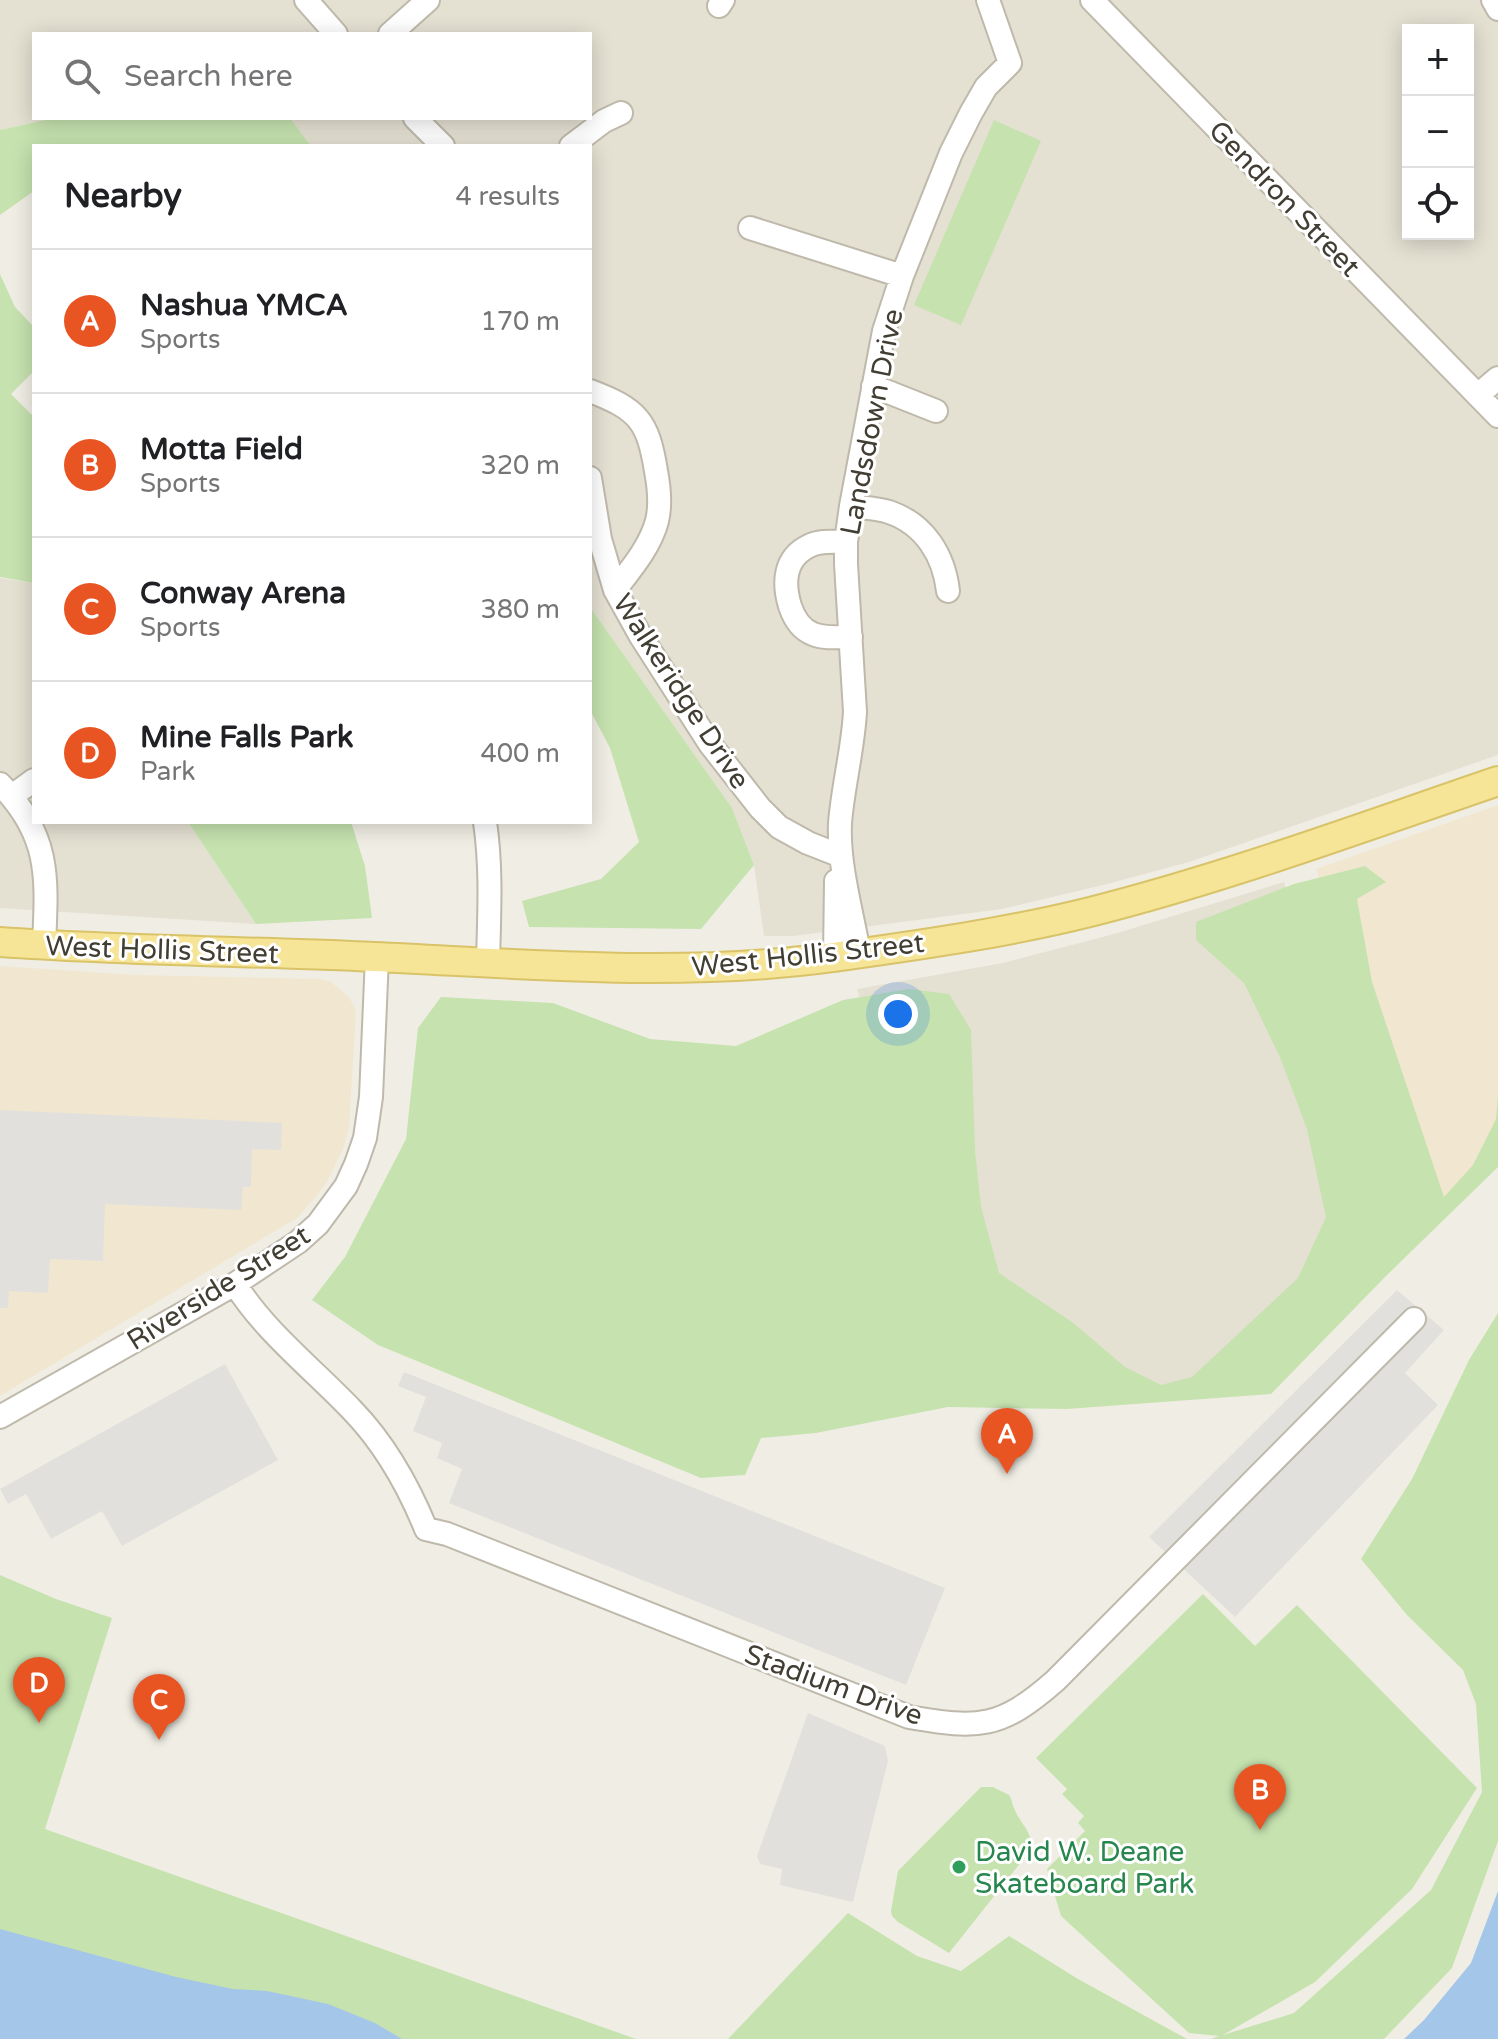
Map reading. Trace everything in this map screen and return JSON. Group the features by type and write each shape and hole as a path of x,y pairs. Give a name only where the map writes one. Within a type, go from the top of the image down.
{"main road":[{"name":"West Hollis Street","path":"0,942 627,968 714,967 847,955 964,937 1165,892 1498,781"}],"street":[{"path":"306,0 334,32"},
{"path":"392,32 428,0"},
{"name":"Landsdown Drive","path":"847,955 836,881 841,856 840,823 854,733 854,676 846,564 851,506 884,331 902,276 951,153 971,113 986,87 1010,63 988,0"},
{"name":"Gendron Street","path":"1092,0 1498,416"},
{"path":"1493,0 1498,9"},
{"path":"574,144 604,121 621,113"},
{"path":"417,120 441,144"},
{"path":"750,228 902,276"},
{"path":"1478,395 1498,378"},
{"path":"873,386 936,411"},
{"path":"592,392 621,404 642,423 652,446 659,487 656,523 638,558 615,590"},
{"name":"Walkeridge Drive","path":"592,490 600,539 615,590 710,744 760,808 779,827 841,856"},
{"path":"851,506 890,513 913,524 938,554 948,591"},
{"path":"846,542 815,543 801,550 791,562 785,585 793,615 805,630 824,637 851,637"},
{"path":"32,781 6,790 32,828 45,868 44,945"},
{"path":"485,824 490,887 488,964"},
{"name":"Riverside Street","path":"0,1417 235,1284 298,1242 318,1224 346,1186 365,1138 371,1097 377,957"},
{"name":"Stadium Drive","path":"235,1284 264,1324 354,1412 382,1445 426,1529 447,1534 909,1717 975,1724 1016,1712 1055,1681 1414,1319"}],"shaded area":[{"path":"0,0 1498,0 1498,755 1189,862 1107,884 1002,909 793,936 764,936 754,865 732,808 592,610 592,144 310,144 292,120 592,120 592,32 32,32 32,120 45,120 0,130"},
{"path":"0,578 32,583 32,824 189,824 256,924 0,908"},
{"path":"1498,805 1498,1158 1431,1228 1316,869"},
{"path":"1284,882 1397,1252 1268,1383 986,1407 857,989 1003,963 1114,934"},
{"path":"0,966 137,975 320,979 331,982 349,997 356,1015 349,1128 343,1149 328,1180 297,1218 0,1396"},
{"path":"0,1110 282,1123 281,1150 252,1149 251,1187 243,1187 241,1210 105,1204 103,1261 50,1259 48,1293 9,1291 8,1308 0,1308"},
{"path":"1397,1290 1444,1330 1405,1373 1438,1405 1235,1617 1149,1537"},
{"path":"225,1364 278,1460 122,1546 102,1511 51,1539 26,1494 8,1504 0,1489"},
{"path":"404,1372 945,1588 906,1685 449,1503 462,1469 437,1458 442,1443 413,1431 426,1397 398,1386"},
{"path":"808,1713 885,1746 888,1761 853,1902 780,1885 782,1869 760,1864 757,1856"}],"green space":[{"path":"45,120 292,120 310,144 32,144 32,192 0,215 0,130"},
{"path":"994,120 1041,141 961,325 914,305"},
{"path":"0,274 15,307 32,325 32,373 11,394 32,415 32,583 0,577"},
{"path":"592,610 732,808 754,865 701,929 529,927 522,901 601,879 639,842 610,748 592,714"},
{"path":"189,824 352,824 365,866 372,918 256,924"},
{"path":"1365,866 1386,882 1357,899 1372,982 1444,1197 1473,1165 1496,1119 1498,1095 1498,1167 1271,1394 1067,1409 948,1407 816,1433 761,1438 745,1475 701,1478 378,1345 312,1300 345,1257 406,1139 418,1028 441,997 553,1003 650,1039 736,1046 843,1000 909,989 949,994 971,1030 975,1151 981,1207 999,1273 1072,1322 1125,1367 1161,1385 1192,1377 1298,1278 1326,1217 1307,1129 1280,1057 1244,983 1196,940 1196,922 1294,884"},
{"path":"1498,1313 1498,1841 1452,1968 1384,2039 1211,2039 1219,2036 1189,2033 1061,1916 1047,1869 1085,1831 1078,1823 1084,1816 1062,1794 1067,1789 1036,1758 1203,1594 1255,1646 1297,1605 1477,1788 1412,1889 1315,1982 1223,2035 1294,2013 1431,1890 1482,1792 1476,1704 1463,1670 1407,1615 1361,1559 1412,1479 1469,1360"},
{"path":"0,1575 112,1618 45,1829 636,2039 0,2039"},
{"name":"David W. Deane Skateboard Park","path":"981,1787 993,1787 1009,1795 1029,1834 1031,1845 1029,1852 949,1953 892,1916 898,1871"},
{"path":"848,1913 917,1956 961,1971 1009,1936 1078,1979 1187,2039 728,2039"}],"water":[{"path":"1498,1891 1498,2039 1404,2039 1424,2020 1471,1963"},
{"path":"0,1929 176,1977 328,2004 375,2023 402,2039 0,2039"}],"place":[{"name":"Nashua YMCA","path":"1007,1474"},
{"name":"Mine Falls Park","path":"39,1723"},
{"name":"Conway Arena","path":"159,1740"},
{"name":"Motta Field","path":"1260,1830"},
{"name":"David W. Deane Skateboard Park","path":"959,1867"}]}
